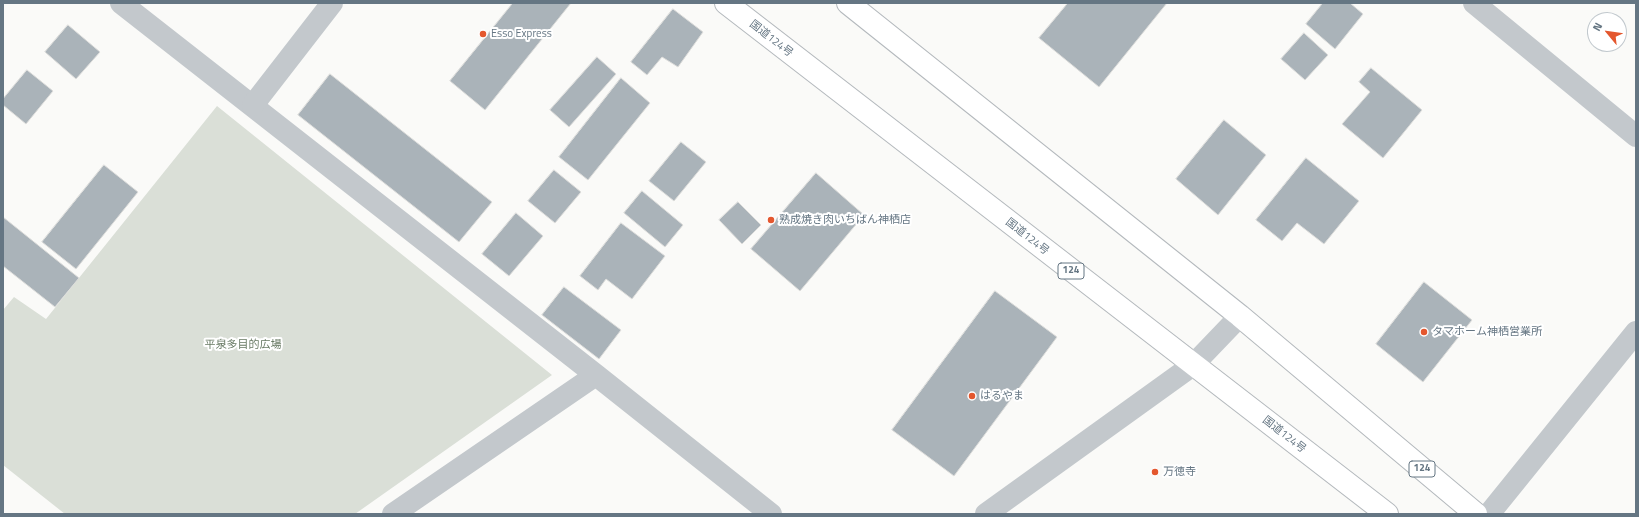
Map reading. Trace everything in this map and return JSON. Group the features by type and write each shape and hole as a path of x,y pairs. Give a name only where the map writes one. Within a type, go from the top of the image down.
{"highway":[{"name":"国道124号","path":"726,3 1387,514"},
{"name":"124","path":"848,3 1240,316 1476,514"}],"street":[{"path":"121,3 253,105 771,514"},
{"path":"253,105 332,3"},
{"path":"1474,3 1636,136"},
{"path":"986,514 1193,365 1240,316"},
{"path":"1489,514 1636,332"},
{"path":"393,514 596,375"}],"green space":[{"name":"平泉多目的広場","path":"217,106 552,375 355,514 65,514 3,465 3,310 14,297 46,319"}],"building":[{"path":"513,3 571,3 485,110 450,81"},
{"path":"1068,3 1167,3 1099,87 1039,38"},
{"path":"1323,3 1350,3 1363,14 1335,49 1306,24"},
{"path":"673,9 703,32 678,67 662,57 647,75 631,62"},
{"path":"68,25 100,52 76,79 45,52"},
{"path":"1304,33 1328,55 1305,80 1281,59"},
{"path":"597,57 616,74 569,127 550,110"},
{"path":"1371,68 1422,110 1383,158 1342,124 1370,92 1359,82"},
{"path":"27,70 53,91 26,124 3,105 3,99"},
{"path":"330,74 492,202 459,242 298,115"},
{"path":"621,78 650,103 588,180 559,157"},
{"path":"1224,120 1266,155 1218,215 1176,179"},
{"path":"681,142 706,162 674,201 649,181"},
{"path":"1306,158 1359,201 1324,244 1297,223 1282,241 1256,220"},
{"path":"104,165 138,192 76,269 42,242"},
{"path":"554,170 581,192 555,223 528,201"},
{"path":"816,173 864,215 800,291 751,249"},
{"path":"642,191 683,225 665,247 624,213"},
{"path":"738,202 761,225 742,244 719,220"},
{"path":"516,213 543,236 509,276 482,254"},
{"path":"3,217 79,278 55,307 3,266"},
{"path":"621,223 665,256 632,299 606,279 598,290 580,276"},
{"name":"タマホーム神栖営業所","path":"1424,282 1472,320 1423,382 1376,344"},
{"path":"564,287 621,330 599,359 542,315"},
{"path":"995,291 1057,337 954,476 892,430"}],"place":[{"name":"Esso Express","path":"483,34"},
{"name":"熟成焼き肉いちばん神栖店","path":"771,220"},
{"name":"タマホーム神栖営業所","path":"1424,332"},
{"name":"はるやま","path":"972,396"},
{"name":"万徳寺","path":"1155,472"}]}
